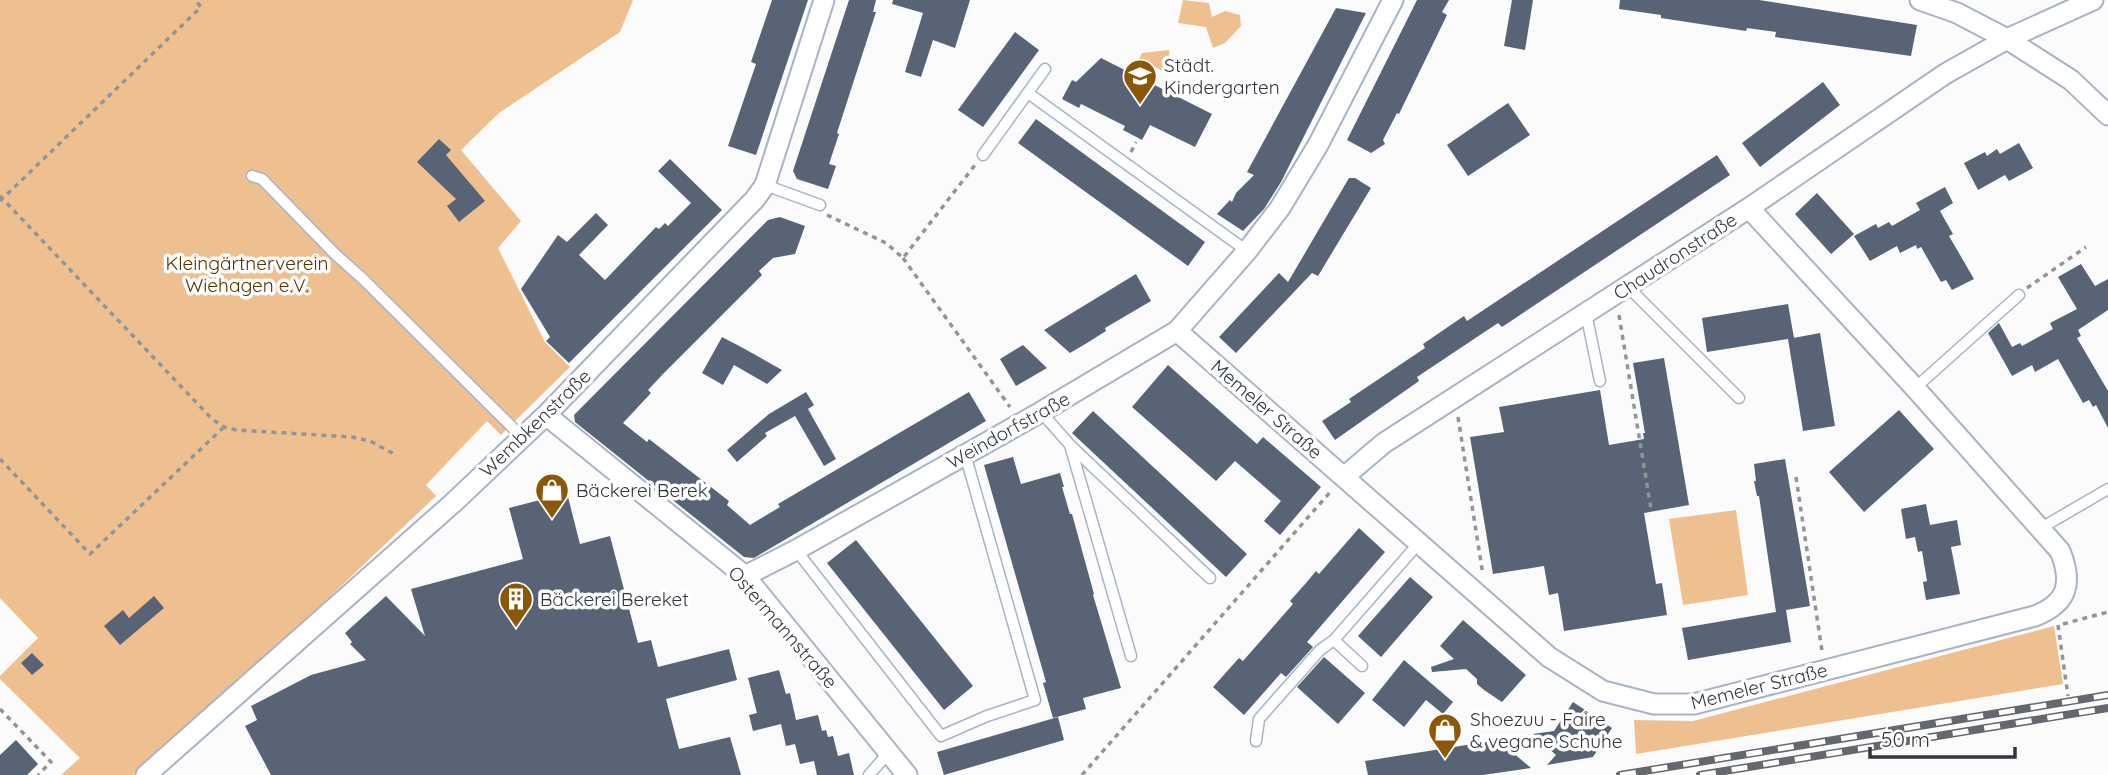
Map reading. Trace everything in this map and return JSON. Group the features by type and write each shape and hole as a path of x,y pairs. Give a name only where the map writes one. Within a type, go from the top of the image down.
{"street":[{"name":"Wembkenstraße","path":"146,775 453,503 547,415 746,209 765,185 824,0"},
{"name":"Weindorfstraße","path":"745,576 1041,412 1177,331 1247,251 1280,208 1318,145 1393,0"},
{"path":"1920,0 1956,13 2007,38 2071,80 2108,115"},
{"name":"Chaudronstraße","path":"1345,477 1384,443 1749,208 1945,74 2007,38 2092,0"},
{"path":"1749,208 2060,551 2068,571 2056,617"},
{"name":"Memeler Straße","path":"1177,331 1472,592 1549,657 1603,691 1654,704 1694,705 2035,616 2056,617"},
{"name":"Ostermannstraße","path":"547,415 745,576 906,775"}],"lane":[{"path":"983,155 1045,69"},
{"path":"1028,93 1247,251"},
{"path":"252,176 262,179 522,437"},
{"path":"765,185 820,205"},
{"path":"1621,290 1739,398"},
{"path":"1915,388 2019,295"},
{"path":"1586,313 1600,380"},
{"path":"1041,412 1070,445 1210,578"},
{"path":"1070,445 1131,656"},
{"path":"796,550 941,736 987,716 1035,700 965,454"},
{"path":"2041,528 2108,489"},
{"path":"1256,741 1259,719 1320,650 1334,640 1418,544"},
{"path":"1334,640 1362,666"},
{"path":"869,775 889,751"}],"path":[{"path":"195,0 201,7 1,199 212,419 224,427 352,437 370,441 394,454"},
{"path":"903,258 983,155"},
{"path":"820,205 827,216 886,243 903,258 1021,423"},
{"path":"2019,295 2086,247"},
{"path":"1621,290 1651,509"},
{"path":"1455,397 1484,573 1472,592"},
{"path":"0,459 90,554 224,427"},
{"path":"1082,775 1345,477"},
{"path":"1796,477 1825,670"},
{"path":"2068,696 2056,617 2108,612"},
{"path":"0,709 51,762 38,775"}],"green space":[{"name":"Kleingärtnerverein Wiehagen e.V.","path":"0,0 633,0 620,32 499,113 461,150 521,221 498,248 545,342 570,367 501,435 487,421 426,485 436,496 197,723 133,775 61,775 80,758 0,679 38,638 0,598"},
{"path":"1183,0 1209,3 1212,17 1225,11 1240,15 1241,26 1225,43 1213,48 1206,27 1178,23"},
{"path":"1169,50 1171,71 1165,72 1139,59 1142,53"},
{"path":"1736,510 1748,595 1683,605 1669,519"},
{"path":"2054,626 2063,684 1636,754 1634,720 1693,721"}],"building":[{"path":"772,0 808,0 756,155 728,146 756,64 751,62"},
{"path":"849,0 876,0 873,12 876,12 837,133 839,134 829,164 836,166 828,189 797,179 793,171"},
{"path":"893,0 970,0 955,48 933,40 921,77 905,72 923,13 892,4"},
{"path":"1417,0 1449,0 1442,12 1447,15 1399,114 1397,113 1383,140 1385,144 1371,153 1347,140"},
{"path":"1512,0 1533,0 1525,50 1504,46"},
{"path":"1620,0 1759,0 1917,25 1911,56 1775,37 1776,32 1747,28 1746,31 1661,18 1661,15 1619,9"},
{"path":"1336,8 1366,13 1281,182 1264,209 1243,231 1217,214 1230,200 1232,202 1236,193 1254,175 1247,172"},
{"path":"1015,32 1039,50 983,127 958,110"},
{"name":"Städt. Kindergarten","path":"1101,58 1212,114 1195,147 1150,125 1142,140 1123,130 1125,126 1081,104 1079,108 1062,99 1072,80 1076,82"},
{"path":"1823,82 1840,105 1760,167 1742,143"},
{"path":"1508,103 1530,135 1468,176 1447,145"},
{"path":"1036,119 1205,242 1188,266 1018,143"},
{"path":"439,139 451,150 446,155 485,201 459,222 447,206 456,199 417,162"},
{"path":"2019,143 2033,168 2009,181 2005,175 1978,190 1964,163 1985,152 1987,156 1997,149 2000,154"},
{"path":"1717,155 1730,175 1502,327 1498,323 1417,377 1419,381 1335,440 1322,421 1351,402 1349,399 1425,348 1423,344 1464,316 1467,321"},
{"path":"670,159 722,210 569,363 546,341 550,337 521,289 558,235 567,242 596,213 608,225 579,255 605,280 656,227 659,229 665,223 668,226 691,203 658,171"},
{"path":"1349,178 1355,178 1371,188 1318,276 1312,273 1236,353 1219,337 1279,273 1288,282"},
{"path":"1945,187 1953,203 1940,211 1953,234 1949,236 1974,279 1952,290 1946,280 1941,282 1921,247 1917,249 1916,245 1900,253 1897,246 1870,261 1854,236 1876,224 1878,228 1889,222 1892,226 1920,210 1916,203"},
{"path":"1817,193 1854,234 1831,254 1795,214"},
{"path":"780,217 805,226 795,254 773,258 759,271 762,275 663,374 648,390 651,393 623,423 647,442 649,439 729,501 727,505 750,525 780,507 778,504 969,392 986,421 754,558 744,557 575,422 574,415 768,220"},
{"path":"2081,264 2095,286 2108,279 2108,310 2078,330 2081,336 2077,338 2108,391 2108,428 2096,405 2093,407 2089,400 2083,403 2058,359 2035,372 2032,365 2012,376 1988,333 1999,323 2012,347 2020,343 2022,346 2053,329 2050,323 2077,309 2058,277"},
{"path":"1136,274 1151,301 1105,328 1106,331 1087,343 1070,353 1044,330"},
{"path":"1788,304 1794,338 1707,352 1702,318"},
{"path":"1820,333 1835,426 1803,431 1788,339"},
{"path":"722,337 782,370 767,384 734,365 723,385 702,373"},
{"path":"1023,345 1047,368 1016,386 1000,359"},
{"path":"1664,358 1689,505 1644,513 1656,584 1662,583 1667,615 1564,631 1558,593 1549,595 1544,566 1493,574 1470,437 1504,432 1499,407 1600,390 1609,445 1644,439 1633,363"},
{"path":"1168,365 1257,444 1263,437 1321,487 1280,535 1264,521 1281,501 1235,461 1216,481 1132,407"},
{"path":"806,392 814,405 808,409 836,459 824,466 795,416 765,433 767,436 737,462 727,450 769,414"},
{"path":"1899,410 1934,449 1864,512 1829,472"},
{"path":"1093,411 1247,554 1226,577 1072,433"},
{"path":"1013,457 1021,484 1060,473 1121,688 1083,698 1086,709 1053,718 1043,683 1046,682 984,465"},
{"path":"1785,459 1810,606 1786,610 1791,642 1688,660 1682,628 1776,612 1759,496 1754,481 1754,464"},
{"name":"Bäckerei Bereket","path":"567,493 580,544 610,536 638,643 651,640 658,667 729,649 737,680 666,699 679,749 730,737 741,775 271,775 245,726 257,720 251,706 311,675 366,660 350,644 352,642 345,633 386,596 425,636 411,589 523,559 509,508"},
{"path":"1926,504 1930,525 1957,520 1961,545 1951,547 1960,594 1926,600 1923,582 1927,581 1922,551 1918,552 1915,537 1906,539 1901,509"},
{"path":"1359,528 1385,552 1307,642 1313,647 1286,677 1281,673 1244,715 1213,687 1239,658 1243,661 1293,604 1290,601 1316,571 1319,574"},
{"path":"856,540 973,686 944,710 827,563"},
{"path":"1410,577 1433,597 1381,657 1358,636"},
{"path":"154,596 164,608 120,645 104,626 123,610 129,618"},
{"path":"1463,620 1526,675 1502,702 1477,684 1477,679 1466,669 1432,672 1431,667 1454,659 1440,646"},
{"path":"32,653 44,665 32,675 21,663"},
{"path":"1324,657 1365,693 1338,724 1297,687"},
{"path":"1404,660 1453,702 1443,714 1426,700 1404,727 1372,700"},
{"path":"779,670 786,694 790,693 796,720 818,715 822,731 826,730 828,737 833,736 838,756 849,753 854,775 817,775 814,761 800,764 795,744 786,746 781,724 753,731 749,715 757,713 748,678"},
{"path":"1573,702 1612,728 1593,757 1547,765 1556,755 1533,734 1554,731"},
{"path":"1058,717 1064,740 944,775 937,752"},
{"path":"16,740 38,764 27,775 0,775 0,755"},
{"path":"1498,740 1531,768 1483,775 1368,775 1365,761"}],"railway":[{"path":"1620,775 2108,695"},
{"path":"1700,775 2108,708"}],"place":[{"name":"Städt. Kindergarten","path":"1140,106"},
{"name":"Bäckerei Berek","path":"552,520"},
{"name":"Bäckerei Bereket","path":"516,629"},
{"name":"Shoezuu - Faire & vegane Schuhe","path":"1445,760"}]}
